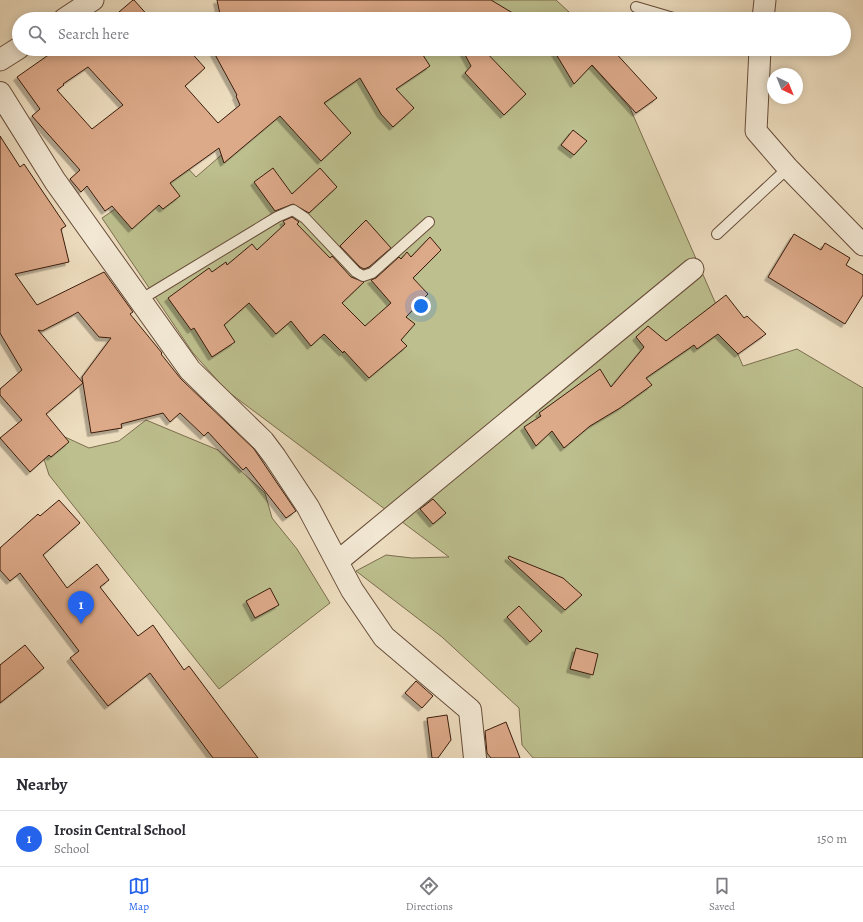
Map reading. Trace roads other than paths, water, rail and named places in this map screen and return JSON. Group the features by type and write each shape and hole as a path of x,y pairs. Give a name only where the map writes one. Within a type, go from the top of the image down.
{"street":[{"path":"75,12 93,0"},
{"path":"764,12 765,0"},
{"path":"0,60 12,52"},
{"path":"760,56 756,131 788,168 863,244"},
{"path":"0,93 55,181 190,370 263,441 308,507 352,590 384,637 470,710 475,758"},
{"path":"337,562 693,268"}],"lane":[{"path":"636,7 653,12"},
{"path":"717,234 788,168"},
{"path":"140,300 277,217 292,210 305,218 356,272 363,276 372,273 429,222"}],"place":[{"name":"Irosin Central School","path":"81,624"}]}
